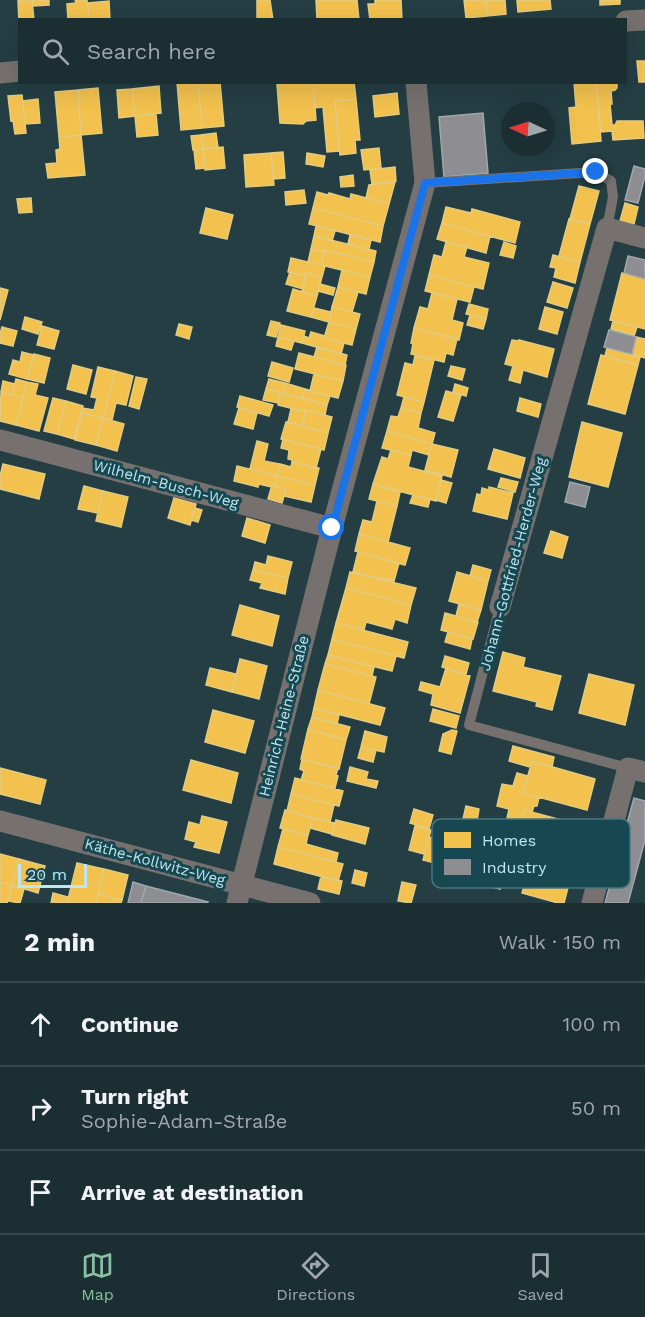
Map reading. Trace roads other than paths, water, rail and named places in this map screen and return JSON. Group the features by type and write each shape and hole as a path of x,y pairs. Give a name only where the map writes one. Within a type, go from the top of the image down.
{"street":[{"path":"627,21 645,20"},
{"path":"0,73 18,71"},
{"path":"416,84 425,183"},
{"name":"Heinrich-Heine-Straße","path":"239,894 332,528 425,183"},
{"path":"607,228 645,237"},
{"name":"Johann-Gottfried-Herder-Weg","path":"500,607 607,228"},
{"name":"Wilhelm-Busch-Weg","path":"0,440 332,528"},
{"path":"620,819 637,770"},
{"name":"Käthe-Kollwitz-Weg","path":"0,821 239,894 310,903"},
{"path":"591,903 596,888"}],"lane":[{"path":"425,183 596,172 611,181 613,197 607,228"},
{"name":"Johann-Gottfried-Herder-Weg","path":"500,607 469,725 637,770"}]}
